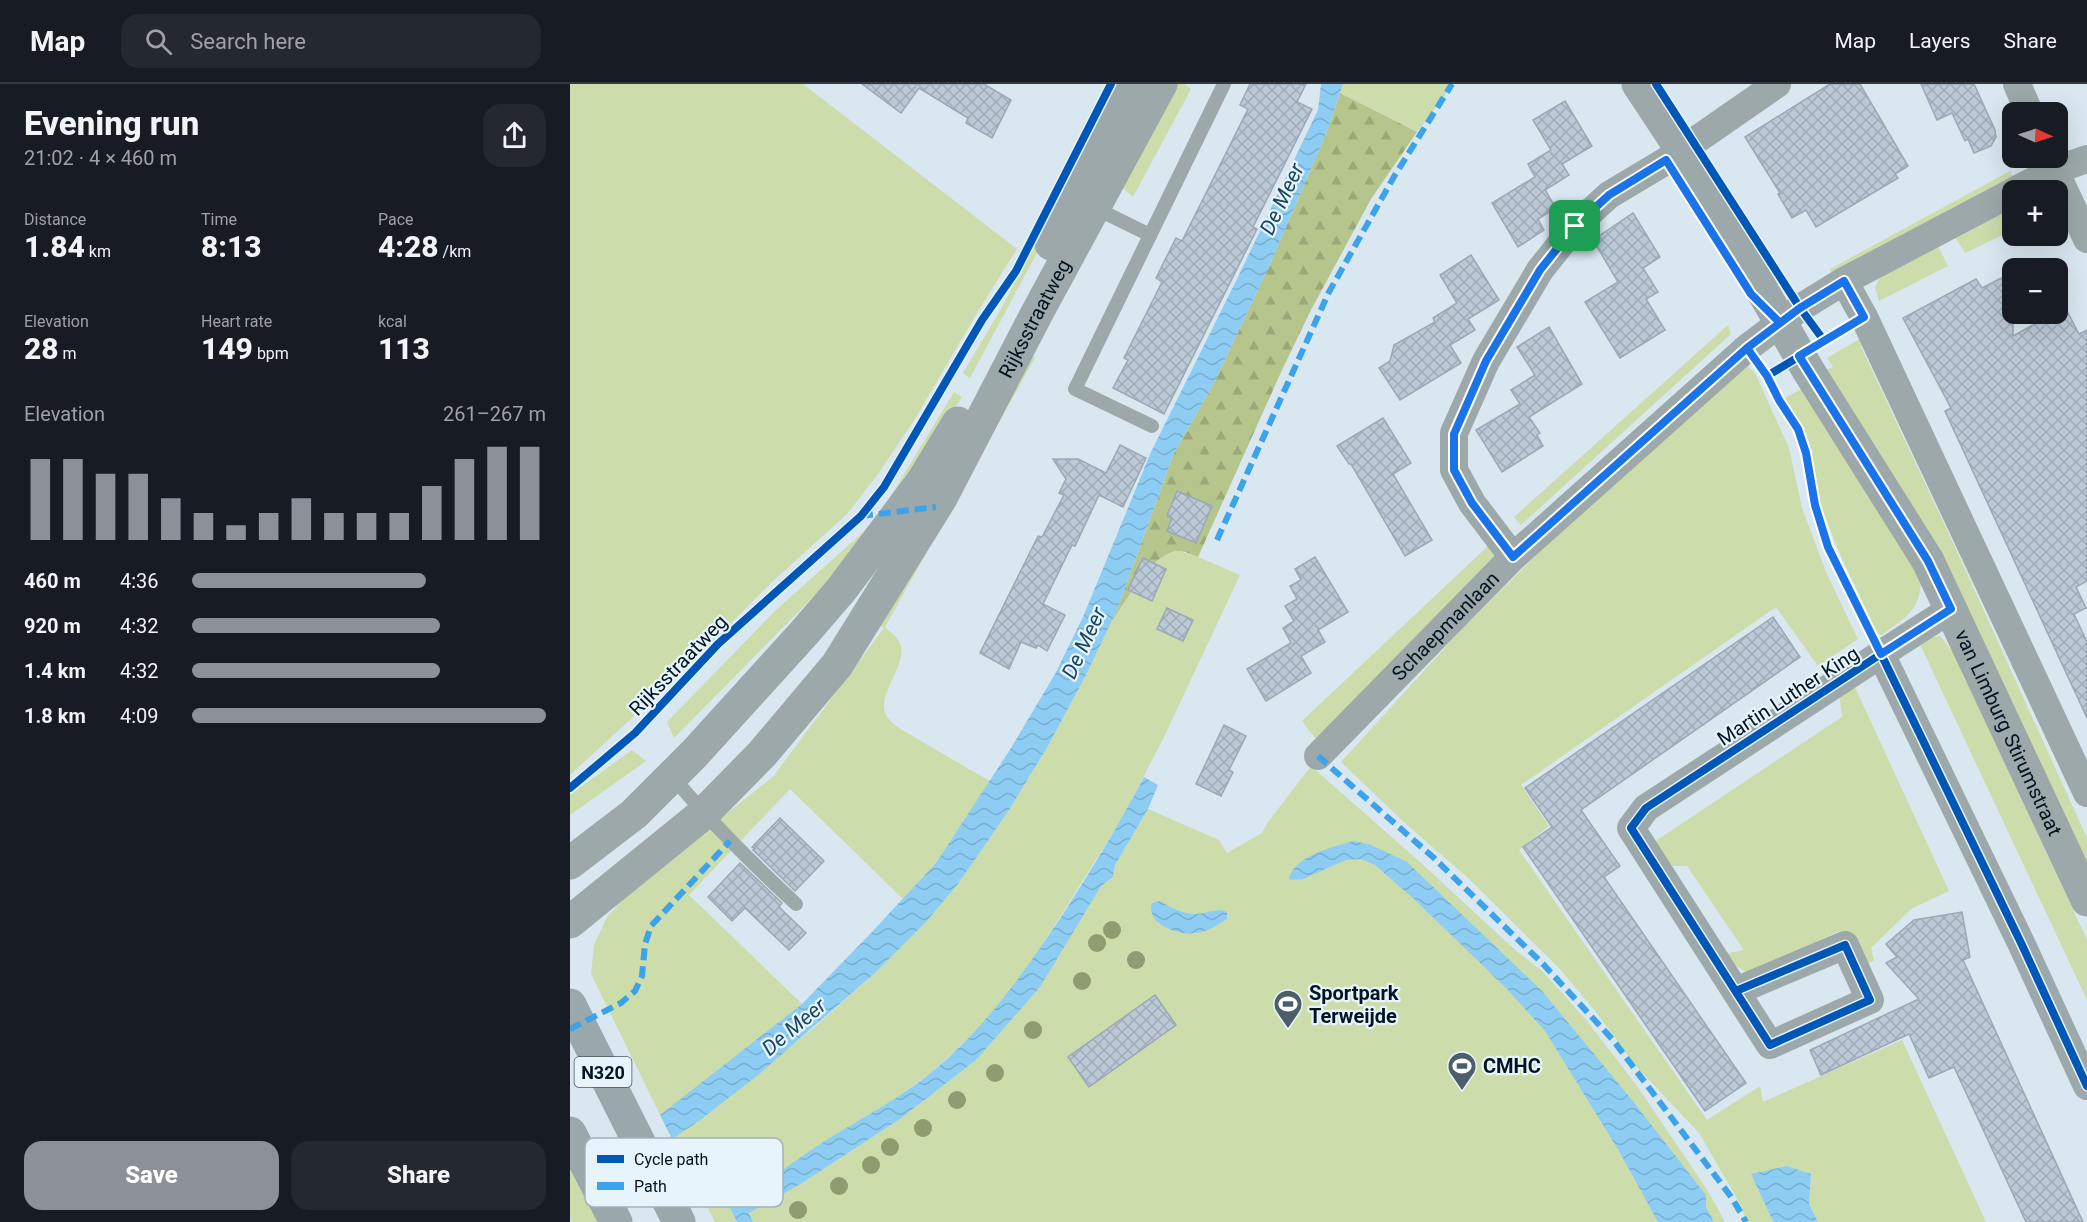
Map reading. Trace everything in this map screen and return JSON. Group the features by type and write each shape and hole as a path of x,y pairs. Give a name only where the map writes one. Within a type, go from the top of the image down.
{"highway":[{"name":"N320","path":"570,1005 637,1138"},
{"path":"570,1133 585,1162"},
{"path":"608,1207 616,1222"},
{"name":"N320","path":"671,1207 679,1222"}],"street":[{"name":"Rijksstraatweg","path":"570,922 703,813 762,754 837,665 941,498 1037,313 1085,202 1130,84"},
{"name":"Rijksstraatweg","path":"570,863 634,814 672,776 834,598 871,551 922,482 1085,202 1161,84"},
{"name":"van Limburg Stirumstraat","path":"1616,84 1674,155"},
{"name":"van Limburg Stirumstraat","path":"1638,84 1674,155 1928,561 2087,900"},
{"path":"1513,557 1472,503 1454,470 1454,434 1486,361 1540,270 1575,226 1609,195 1674,155 1777,84"},
{"path":"2017,84 2025,102"},
{"name":"Schaepmanlaan","path":"2068,162 2087,159"},
{"name":"Schaepmanlaan","path":"2030,180 2047,168"},
{"path":"2054,168 2087,239"},
{"name":"Schaepmanlaan","path":"1318,756 1513,557 1747,348 1780,323 1844,281 2002,198"},
{"path":"1844,281 1864,317 2087,793"},
{"name":"Martin Luther King","path":"1736,991 1630,828 1646,808 1951,609"},
{"name":"Martin Luther King","path":"1881,654 2017,934 2087,1086"}],"lane":[{"path":"1152,426 1075,389 1224,84"},
{"path":"1085,202 1150,235"},
{"path":"672,776 703,813 796,904"}],"green space":[{"path":"570,84 803,84 1017,249 916,417 878,474 847,514 772,582 682,672 570,775"},
{"path":"1177,84 1184,84 1191,89 1133,197 1121,186"},
{"path":"1343,84 1453,84 1417,132 1340,93"},
{"path":"1340,93 1417,132 1371,199 1311,310 1198,557 1179,551 1169,553 1159,559 1141,579 1111,622 1174,453 1215,381 1271,262 1326,134"},
{"path":"2010,171 2014,178 2002,180 2002,184 1833,276 1830,269"},
{"path":"2002,212 2002,235 1965,253 1954,236"},
{"path":"1048,232 970,378 963,373 1001,309 1039,237"},
{"path":"1938,246 1948,266 1879,301 1875,287 1881,276"},
{"path":"1728,325 1731,334 1521,525 1514,517"},
{"path":"1863,337 1861,347 2087,838 2087,868 1821,372 1833,367 1827,358"},
{"path":"1036,356 885,627 898,639 901,652 900,662 884,701 884,710 888,718 904,731 990,781 936,863 903,899 790,789 689,895 802,1004 690,1093 704,1118 816,1026 875,973 926,922 958,884 1009,810 1048,746 1111,622 1147,571 1164,555 1179,551 1240,575 1163,739 1122,818 1036,955 1005,998 976,1031 933,1071 891,1102 822,1143 783,1171 783,1138 672,1138 591,974 594,945 607,917 633,889 775,775 779,779 775,774 884,628 875,623 1023,361"},
{"path":"1745,364 1755,373 1789,448 1802,508 1826,572 1858,639 1818,666 1776,607 1521,785 1549,826 1519,850 1707,1120 1760,1086 1763,1102 1902,1040 1986,1222 1818,1222 1809,1204 1811,1174 1751,1174 1774,1222 1748,1222 1699,1133 1636,1066 1596,1012 1559,968 1466,876 1407,825 1341,762 1464,627 1578,514"},
{"path":"1801,389 1921,579 1915,606 1905,618 1882,635 1878,634 1842,559 1820,504 1807,437 1784,399"},
{"path":"954,392 962,397 900,495 892,494"},
{"path":"870,526 873,536 674,738 667,722 775,611"},
{"path":"1488,546 1498,557 1318,742 1302,721"},
{"path":"1940,636 1953,652 2087,940 2087,1000 1918,640"},
{"path":"1852,681 1949,891 1911,909 1871,948 1874,961 1865,963 1850,932 1839,931 1760,968 1746,972 1731,963 1724,954 1744,950 1687,866 1662,866 1648,846 1842,717 1839,693"},
{"path":"632,750 646,761 570,815 570,795"},
{"name":"Sportpark Terweijde","path":"1311,766 1513,948 1543,972 1587,1021 1637,1086 1708,1191 1725,1222 1714,1222 1706,1207 1706,1195 1701,1190 1691,1222 753,1222 749,1213 760,1207 783,1207 783,1194 900,1119 976,1060 1101,886 1113,877 1115,865 1148,809 1219,840 1227,853 1262,833"},
{"path":"570,1168 585,1196 585,1207 591,1207 599,1222 572,1222 570,1218"},
{"path":"707,1207 731,1207 737,1222 715,1222"}],"water":[{"name":"De Meer","path":"1321,84 1343,84 1326,134 1271,262 1215,381 1174,453 1117,610 1048,746 1009,810 958,884 926,922 875,973 758,1075 703,1118 672,1138 660,1115 802,1004 870,934 936,863 1011,748 1055,674 1083,617 1151,452 1318,110"},
{"path":"1144,777 1158,785 1148,809 1115,865 1113,877 1101,886 1040,987 976,1060 900,1119 783,1194 783,1170 920,1081 971,1036 1004,997 1063,914"},
{"path":"1353,841 1369,844 1407,862 1542,991 1632,1100 1706,1195 1706,1207 1714,1222 1658,1222 1619,1151 1545,1031 1506,988 1414,899 1375,865 1361,859 1346,860 1303,879 1290,880 1289,877 1294,869 1308,857"},
{"path":"1160,901 1189,913 1227,912 1227,919 1200,932 1181,933 1158,923 1154,917 1151,910 1152,903"},
{"path":"1787,1166 1811,1174 1809,1204 1818,1222 1774,1222 1771,1217 1751,1174"},
{"path":"760,1207 749,1213 753,1222 737,1222 730,1208"}],"building":[{"path":"862,84 984,84 1011,100 992,138 966,123 968,118 919,88 901,113"},
{"path":"1250,84 1306,84 1297,102 1312,109 1253,227 1257,229 1164,414 1113,388 1128,360 1124,358 1162,282 1156,278 1176,238 1182,241 1248,109 1240,105"},
{"path":"1830,84 1860,84 1908,166 1895,174 1898,178 1816,227 1806,210 1792,218 1778,194 1780,193 1745,137"},
{"path":"1921,84 1974,84 1995,130 1996,137 1991,146 1974,153 1968,139 1965,141 1952,113 1937,120"},
{"path":"1565,101 1592,146 1562,164 1569,175 1545,190 1556,208 1538,219 1544,230 1518,247 1492,203 1535,177 1528,164 1551,150 1533,120"},
{"path":"1633,213 1660,257 1643,268 1658,292 1646,299 1665,330 1620,358 1585,302 1618,282 1593,240"},
{"path":"1471,255 1499,300 1468,319 1475,330 1450,345 1461,363 1400,400 1379,368 1390,361 1394,345 1435,322 1433,318 1457,303 1440,275"},
{"path":"2002,278 2002,324 2013,324 2013,336 2035,324 2068,324 2068,313 2079,334 2087,330 2087,581 2076,587 2086,608 2074,614 2087,642 2087,718 1945,411 1951,408 1903,318 1976,279 1982,288"},
{"path":"1549,327 1582,384 1529,417 1540,433 1537,435 1543,446 1502,472 1476,430 1520,404 1511,390 1535,375 1517,347"},
{"path":"1383,418 1411,463 1393,474 1432,540 1405,556 1351,464 1337,446"},
{"path":"1120,445 1146,458 1123,507 1099,495 1075,546 1072,545 1043,604 1065,615 1047,651 1038,645 1036,648 1021,642 1009,669 980,653 1038,536 1042,537 1064,495 1059,493 1066,479 1053,459 1078,459 1106,473"},
{"path":"1177,491 1212,506 1196,543 1167,531 1172,518 1167,516"},
{"path":"1315,557 1348,612 1318,630 1325,642 1301,656 1311,673 1266,701 1247,669 1291,643 1283,628 1294,621 1285,606 1297,599 1290,586 1301,580 1295,569"},
{"path":"1143,558 1166,569 1152,601 1128,590"},
{"path":"1167,608 1193,620 1183,641 1157,629"},
{"path":"1773,617 1800,657 1581,810 1620,866 1604,877 1746,1083 1705,1111 1523,847 1552,827 1525,788"},
{"path":"1224,725 1246,736 1229,770 1233,772 1221,796 1196,784"},
{"path":"780,818 824,861 795,891 752,847"},
{"path":"740,863 782,903 779,907 806,933 789,950 745,908 732,921 708,897"},
{"path":"1962,912 1970,957 1963,960 2083,1222 2026,1222 1954,1067 1929,1078 1909,1034 1821,1075 1810,1050 1919,999 1886,963 1897,957 1886,944 1914,920"},
{"path":"1155,995 1176,1025 1089,1087 1068,1057"}],"marked path":[{"path":"1217,540 1329,292 1395,175 1452,84"},
{"path":"861,516 936,507"},
{"path":"1318,756 1434,858 1543,964 1613,1040 1732,1198 1746,1222"},
{"path":"570,1029 621,1003 635,991 642,976 645,944 651,926 730,841"}],"cycle path":[{"path":"570,788 635,733 718,644 861,516 884,487 982,320 1016,271 1111,84"},
{"path":"1656,84 1800,308 1825,342"},
{"path":"1767,376 1864,317"},
{"path":"1747,348 1767,376 1798,429 1806,453 1815,505 1829,547 1881,654"},
{"path":"1736,991 1845,945 1870,1000 1770,1045 1631,828 1646,808 1881,654 2022,945 2087,1086"}],"place":[{"name":"Sportpark Terweijde","path":"1288,1030"},
{"name":"CMHC","path":"1462,1092"}],"route":[{"path":"1575,226 1540,270 1486,361 1454,434 1454,470 1472,503 1513,557 1747,348 1800,308 1844,281 1864,317 1799,356 1928,561 1951,609 1881,654 1828,547 1815,505 1806,453 1798,429 1788,416 1767,376 1747,348 1780,323 1751,294 1666,160 1609,195 1575,226"}]}
